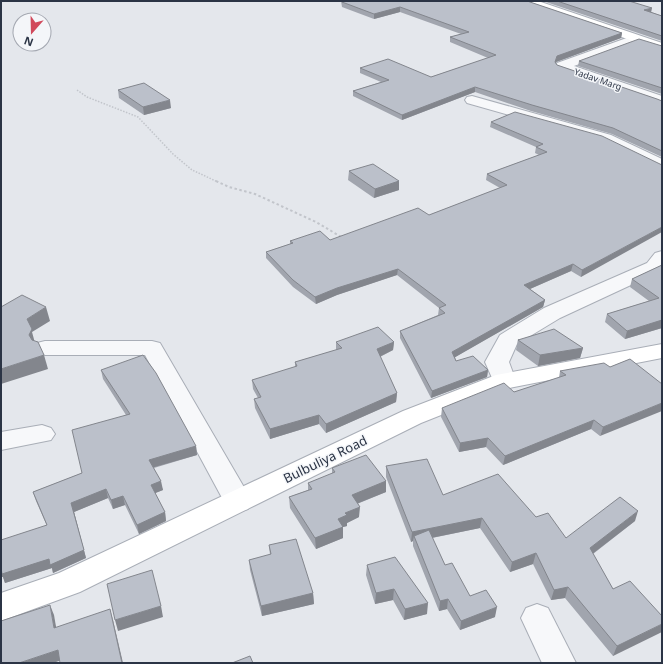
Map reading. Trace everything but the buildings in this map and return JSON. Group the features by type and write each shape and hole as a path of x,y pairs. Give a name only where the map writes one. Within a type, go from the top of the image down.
{"main road":[{"path":"527,1 662,48"},
{"name":"Bulbuliya Road","path":"1,606 69,583 412,417 504,381 662,352"}],"street":[{"name":"Yadav Marg","path":"635,39 562,66 662,101"},
{"path":"472,100 606,138 662,165"},
{"path":"504,381 497,362 508,340 552,313 654,267 662,257"},
{"path":"45,348 152,348 238,502"},
{"path":"1,441 42,434"},
{"path":"537,618 559,663"}],"path":[{"path":"77,90 87,97 138,118 192,170 206,178 229,187 255,194 316,222 345,239"}]}
